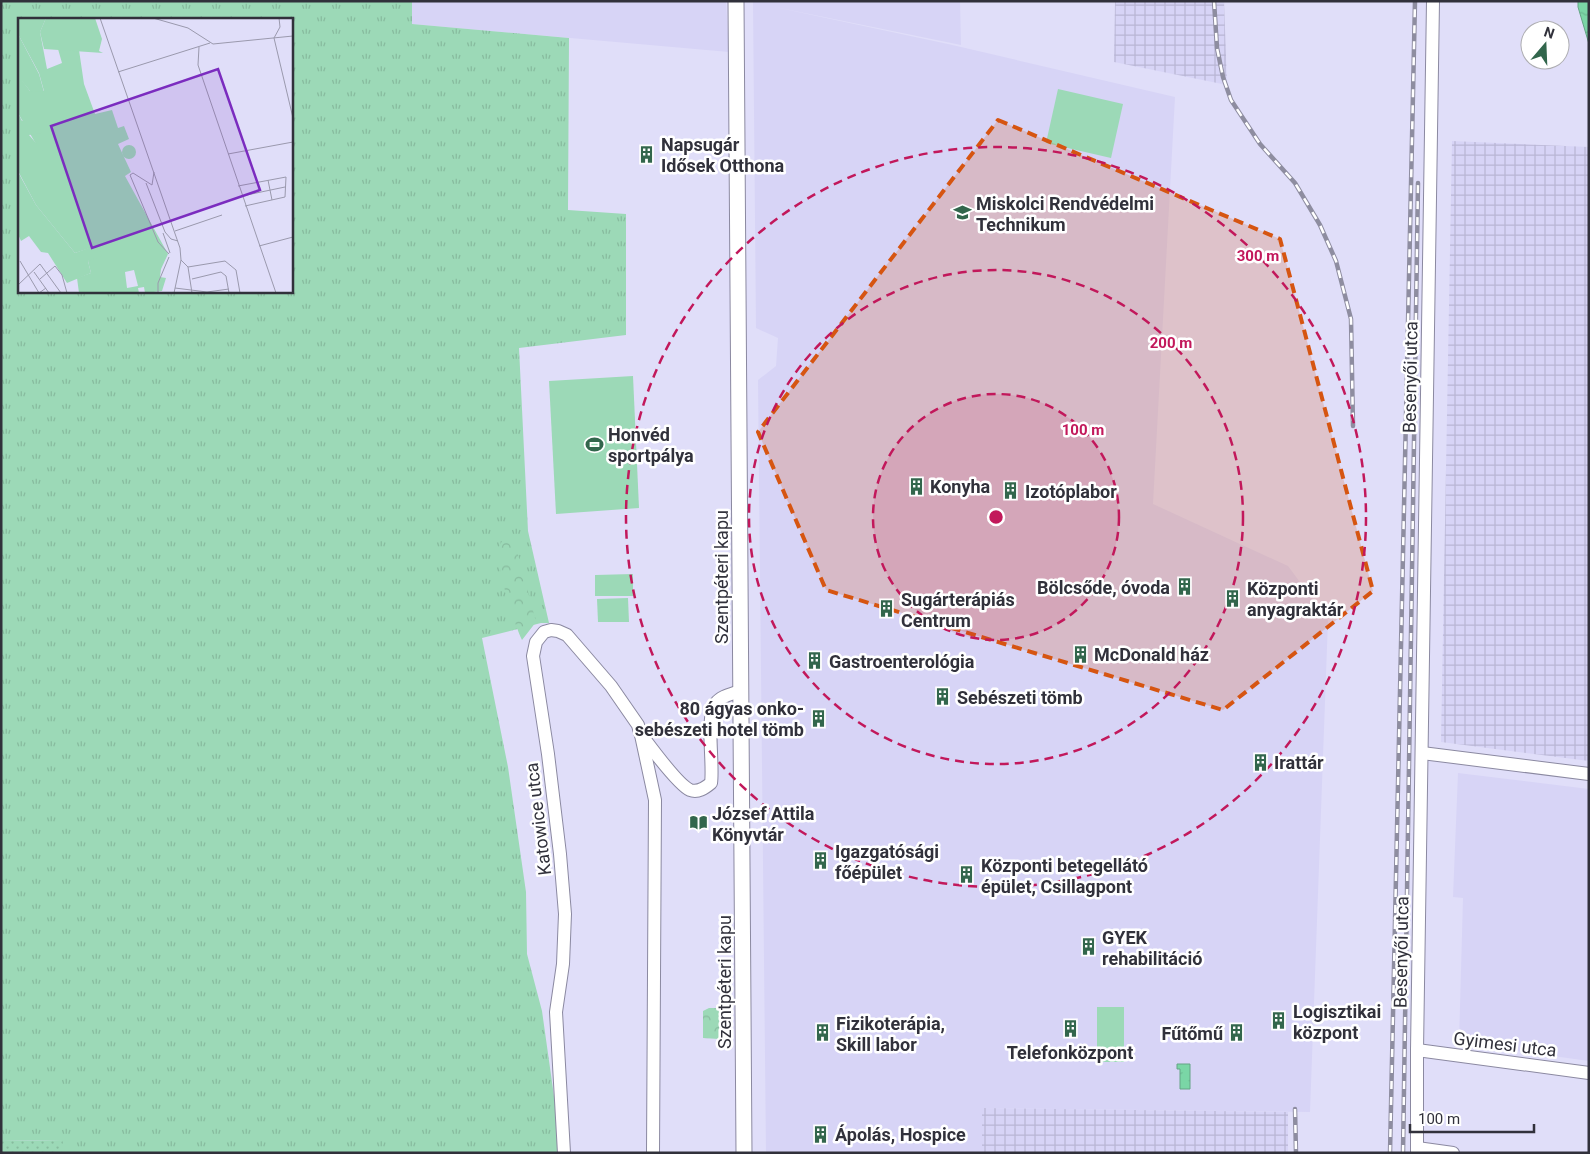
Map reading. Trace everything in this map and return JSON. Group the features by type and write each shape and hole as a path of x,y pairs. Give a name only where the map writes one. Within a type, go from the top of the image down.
{"main road":[{"name":"Szentpéteri kapu","path":"736,1 744,1153"}],"street":[{"name":"Besenyői utca","path":"1417,1150 1433,1"},
{"name":"Katowice utca","path":"564,1153 556,1012 563,964 565,914 548,754 533,664 534,649 540,636 544,632 551,630 567,635 611,686 638,725 655,800 653,1153"},
{"name":"Katowice utca","path":"640,733 678,781 690,790 700,791 711,783 713,772 710,714 715,703 720,699 740,691"},
{"path":"1422,753 1589,774"},
{"path":"650,777 656,767 670,770"},
{"name":"Gyimesi utca","path":"1417,1050 1589,1073"},
{"path":"1417,1150 1453,1153"}],"highlighted area":[{"path":"998,120 1280,239 1373,591 1223,710 826,590 758,432"}],"shaded area":[{"path":"412,1 726,1 729,52 412,24"},
{"path":"750,1 960,1 961,45 770,6 948,44 1175,97 1153,504 1288,566 1328,620 1310,1112 982,1108 982,1153 766,1153 758,380 776,366 778,338 756,328 753,2"},
{"path":"1115,1 1224,1 1227,85 1114,62"},
{"path":"1452,141 1589,147 1589,761 1441,742"},
{"path":"1458,773 1589,789 1589,1061 1459,1043 1463,898 1453,897"},
{"path":"982,1108 1288,1112 1288,1153 982,1153"}],"green space":[{"path":"1,1 412,1 412,24 569,38 568,210 626,214 626,335 519,348 528,531 549,623 541,623 482,638 508,767 526,892 527,954 542,1011 562,1153 62,1153 62,1140 1,1141"},
{"path":"1058,89 1123,104 1111,158 1046,143"},
{"name":"Honvéd sportpálya","path":"633,376 639,508 556,514 549,381"},
{"path":"513,536 536,622 522,640 506,594 499,556 499,548 502,541"},
{"path":"633,574 633,596 595,596 595,575"},
{"path":"628,598 629,622 598,622 597,599"},
{"path":"1097,1007 1124,1007 1124,1062 1097,1062"},
{"path":"709,1008 720,1008 719,1039 703,1038 703,1011"},
{"path":"63,1140 62,1153 1,1153 1,1141"}],"water":[{"path":"1578,1 1589,1 1589,44 1578,7"},
{"path":"1177,1064 1190,1064 1190,1089 1180,1089 1180,1069 1177,1069"}],"railway":[{"path":"1214,1 1217,48 1223,77 1231,100 1260,144 1295,183 1320,225 1336,261 1351,319 1353,426"},
{"path":"1390,1153 1415,1"},
{"path":"1403,1153 1418,183"},
{"path":"1295,1109 1296,1153"}],"place":[{"name":"Napsugár Idősek Otthona","path":"647,154"},
{"name":"Miskolci Rendvédelmi Technikum","path":"962,213"},
{"name":"Honvéd sportpálya","path":"594,444"},
{"name":"Konyha","path":"916,486"},
{"name":"Izotóplabor","path":"1011,491"},
{"name":"Bölcsőde, óvoda","path":"1184,587"},
{"name":"Központi anyagraktár","path":"1233,598"},
{"name":"Sugárterápiás Centrum","path":"887,609"},
{"name":"McDonald ház","path":"1080,654"},
{"name":"Gastroenterológia","path":"815,661"},
{"name":"Sebészeti tömb","path":"943,697"},
{"name":"80 ágyas onko- sebészeti hotel tömb","path":"818,718"},
{"name":"Irattár","path":"1260,762"},
{"name":"József Attila Könyvtár","path":"698,823"},
{"name":"Igazgatósági főépület","path":"821,861"},
{"name":"Központi betegellátó épület, Csillagpont","path":"967,875"},
{"name":"GYEK rehabilitáció","path":"1088,947"},
{"name":"Logisztikai központ","path":"1279,1021"},
{"name":"Telefonközpont","path":"1070,1029"},
{"name":"Fizikoterápia, Skill labor","path":"822,1033"},
{"name":"Fűtőmű","path":"1237,1033"},
{"name":"Ápolás, Hospice","path":"821,1134"}]}
